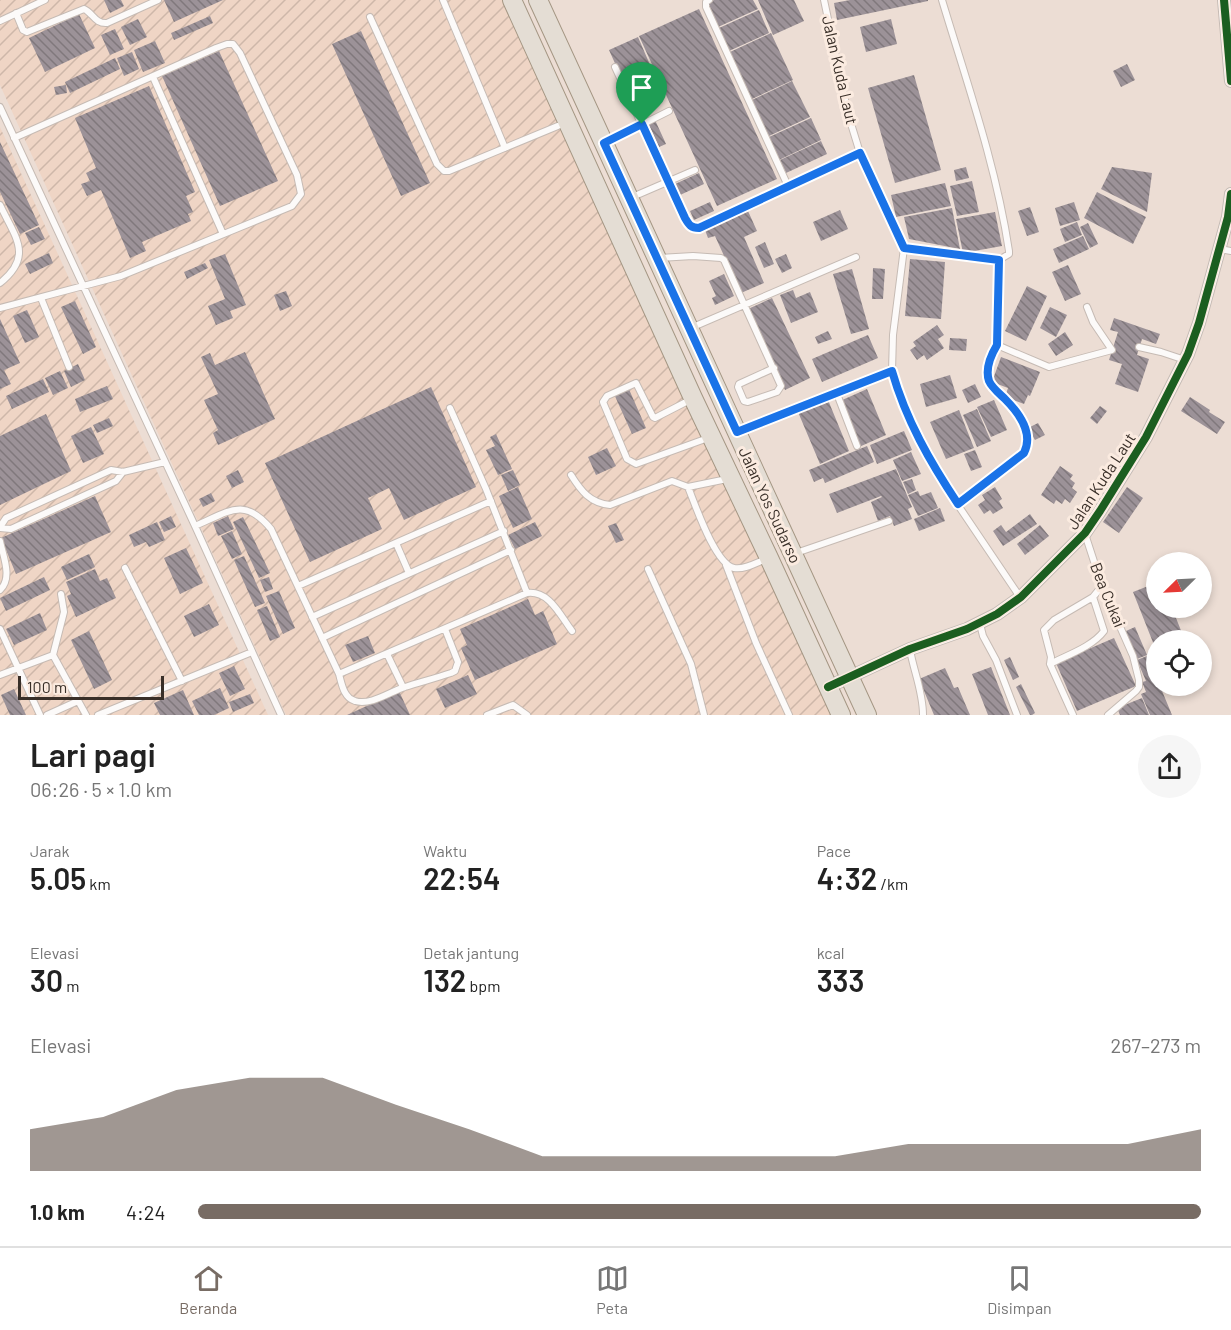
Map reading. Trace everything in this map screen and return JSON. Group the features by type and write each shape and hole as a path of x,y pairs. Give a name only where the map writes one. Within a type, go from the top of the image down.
{"main road":[{"name":"Jalan Yos Sudarso","path":"512,0 693,399 841,715"},
{"name":"Jalan Yos Sudarso","path":"538,0 867,715"}],"street":[{"path":"1224,0 1231,81"},
{"name":"Jalan Kuda Laut","path":"828,687 910,649 980,624 1020,597 1085,533 1146,437 1185,360 1225,250 1231,194"}],"lane":[{"path":"0,21 45,0"},
{"path":"16,13 23,30 27,32 84,9 96,20 106,23 158,0"},
{"path":"443,0 505,148"},
{"path":"709,0 706,2 706,7 788,186"},
{"name":"Jalan Kuda Laut","path":"824,0 848,114 860,153 904,248"},
{"path":"942,0 1002,207 1009,250 1008,254 999,260 904,248 893,335 892,371 900,400 919,440 958,504 1020,597"},
{"path":"370,16 440,169 449,171 568,122"},
{"path":"0,308 121,276 292,206 301,194 297,175 240,53 233,44 216,48 14,138"},
{"path":"615,67 668,182 689,225 693,228 699,228 860,153"},
{"path":"153,77 223,234"},
{"path":"0,107 195,526 280,715"},
{"path":"604,143 669,111"},
{"path":"629,198 695,170"},
{"path":"0,205 18,242 20,253 13,273 0,283"},
{"path":"656,258 693,256 721,258 781,386 777,392 745,402 738,386"},
{"path":"689,329 856,257"},
{"path":"958,504 1024,453 1028,444 1029,436 1016,410 990,382 988,374 991,356 997,345 999,260"},
{"path":"41,298 69,367"},
{"path":"997,345 1048,367 1112,350 1093,322 1087,307"},
{"path":"1139,347 1185,360"},
{"path":"720,394 774,368"},
{"path":"737,432 892,371"},
{"path":"693,399 655,418 636,383 607,396 603,402 627,459 636,464 712,437"},
{"path":"837,394 857,446"},
{"path":"450,408 504,531 528,593"},
{"path":"123,472 116,481 11,529 0,527 6,518 111,470 123,472 165,462"},
{"path":"571,475 589,498 601,504 610,505 672,481 688,487 731,478"},
{"path":"688,487 704,527 726,565 756,643 789,715"},
{"path":"298,586 491,501"},
{"path":"195,526 234,509 247,509 261,516 271,529 339,674 346,695 354,701 372,701 403,687 455,671 458,662 445,629"},
{"path":"793,555 889,521"},
{"path":"312,617 504,531"},
{"name":"Bea Cukai","path":"1085,533 1102,586 1133,656 1139,680 1139,687 1108,715"},
{"path":"0,541 8,575 7,581 0,590"},
{"path":"396,543 409,573"},
{"path":"322,639 511,550"},
{"path":"726,565 742,568 769,558"},
{"path":"125,568 182,681"},
{"path":"648,569 691,664 704,715"},
{"path":"1073,715 1050,664 1051,657 1044,630 1054,620 1093,597 1102,586"},
{"path":"339,674 528,593 537,592 546,596 572,631"},
{"path":"61,594 63,612 53,656 86,715"},
{"path":"1050,664 1089,644 1104,631 1093,597"},
{"path":"980,624 1017,715"},
{"path":"0,629 40,715"},
{"path":"910,649 914,674 923,701 923,715"},
{"path":"98,715 252,652"},
{"path":"387,654 403,687"},
{"path":"0,675 53,656"},
{"path":"47,715 78,701"},
{"path":"487,715 513,705 527,715"}],"shaded area":[{"path":"0,0 505,0 837,715 286,715 0,85"},
{"path":"0,127 268,715 0,715"}],"building":[{"path":"104,0 121,0 124,6 110,13"},
{"path":"164,0 223,0 174,22"},
{"path":"714,0 753,0 758,9 718,27 707,3"},
{"path":"758,0 794,0 804,21 773,35"},
{"path":"850,0 928,1 837,20 834,3"},
{"path":"699,9 777,179 717,206 639,36"},
{"path":"759,10 769,33 729,51 719,28"},
{"path":"79,14 95,48 45,72 29,38"},
{"path":"210,16 213,23 174,40 171,33"},
{"path":"138,19 147,37 130,45 121,27"},
{"path":"891,19 897,44 866,52 860,27"},
{"path":"115,29 124,49 110,55 101,35"},
{"path":"361,31 430,183 401,196 332,44"},
{"path":"771,33 793,80 752,99 730,52"},
{"path":"638,37 663,95 639,106 635,97 631,99 609,50"},
{"path":"155,41 165,63 143,72 134,50"},
{"path":"219,51 278,181 220,206 162,76"},
{"path":"132,52 139,69 124,76 117,58"},
{"path":"115,58 120,69 70,93 65,82"},
{"path":"1127,64 1135,80 1121,87 1113,71"},
{"path":"914,75 941,170 895,183 868,88"},
{"path":"792,81 810,117 769,136 752,100"},
{"path":"66,85 67,93 56,95 54,87"},
{"path":"149,86 195,192 186,196 193,212 188,214 191,221 142,242 146,251 130,258 101,190 87,196 81,184 90,181 86,173 96,168 75,118"},
{"path":"811,118 821,140 779,160 769,137"},
{"path":"655,120 666,144 659,147 648,123"},
{"path":"821,141 827,154 786,173 780,160"},
{"path":"0,142 39,225 20,234 0,192"},
{"path":"966,167 969,178 956,181 954,170"},
{"path":"1112,167 1152,173 1147,212 1101,189"},
{"path":"699,173 704,184 680,195 675,184"},
{"path":"972,181 979,212 957,216 950,186"},
{"path":"945,183 951,206 896,217 891,195"},
{"path":"1097,192 1146,217 1133,244 1084,218"},
{"path":"710,202 714,211 694,220 690,211"},
{"path":"1074,202 1080,220 1060,226 1055,208"},
{"path":"1030,207 1039,232 1027,236 1018,211"},
{"path":"952,208 960,249 909,239 904,217"},
{"path":"840,210 848,229 821,241 813,222"},
{"path":"748,211 757,231 744,237 764,283 741,293 715,236 708,238 705,230"},
{"path":"995,212 1002,246 963,253 956,219"},
{"path":"1077,222 1082,235 1065,242 1060,229"},
{"path":"1088,223 1098,244 1090,248 1080,227"},
{"path":"39,227 45,239 31,245 25,233"},
{"path":"1083,236 1089,249 1059,263 1053,249"},
{"path":"765,242 774,264 764,268 755,247"},
{"path":"49,253 53,263 30,274 25,264"},
{"path":"225,254 246,305 230,311 233,318 216,325 208,306 225,299 209,260"},
{"path":"786,254 792,268 782,273 775,259"},
{"path":"910,259 945,262 941,319 905,316"},
{"path":"205,263 208,268 187,279 184,272"},
{"path":"1068,265 1081,294 1065,301 1052,272"},
{"path":"873,268 885,269 883,299 872,299"},
{"path":"852,269 869,329 851,334 833,274"},
{"path":"724,274 734,296 715,305 712,298 716,296 709,281"},
{"path":"1027,286 1047,296 1026,341 1005,331"},
{"path":"793,290 796,298 810,292 818,312 791,323 780,295"},
{"path":"286,291 292,306 280,311 274,295"},
{"path":"772,298 810,378 785,390 748,309"},
{"path":"75,301 96,347 83,354 61,307"},
{"path":"1050,307 1067,315 1056,337 1040,328"},
{"path":"27,310 39,337 25,343 13,316"},
{"path":"1114,318 1160,334 1156,344 1142,339 1137,355 1149,359 1138,392 1115,384 1122,364 1109,360 1118,332 1110,330"},
{"path":"0,319 20,363 4,370 11,384 0,389"},
{"path":"937,325 944,335 938,339 944,348 927,360 924,355 917,360 910,350 916,346 913,342"},
{"path":"828,331 832,339 818,344 815,337"},
{"path":"1065,332 1073,345 1056,356 1048,344"},
{"path":"868,335 878,358 822,382 812,359"},
{"path":"950,338 967,339 966,351 949,350"},
{"path":"245,352 275,419 218,445 213,433 218,430 204,400 218,394 201,357 210,353 215,365"},
{"path":"1001,357 1040,372 1024,404 1005,397 1008,388 992,382"},
{"path":"78,364 85,380 71,387 64,371"},
{"path":"60,371 68,388 53,395 45,378"},
{"path":"950,375 957,398 926,407 920,384"},
{"path":"43,379 49,392 12,409 6,396"},
{"path":"975,384 981,397 968,403 962,390"},
{"path":"107,386 113,399 80,412 75,399"},
{"path":"431,387 476,487 404,520 389,488 368,498 382,529 310,562 265,463"},
{"path":"628,387 646,428 632,434 614,394"},
{"path":"867,389 886,435 859,447 840,401"},
{"path":"1190,397 1225,422 1217,434 1181,411"},
{"path":"828,400 849,451 820,464 798,412"},
{"path":"994,400 1007,430 991,437 977,407"},
{"path":"1100,406 1107,411 1097,424 1090,418"},
{"path":"977,409 991,441 977,447 963,415"},
{"path":"959,410 974,448 946,459 930,422"},
{"path":"46,414 71,471 0,505 0,436"},
{"path":"109,418 113,426 97,433 93,425"},
{"path":"1038,423 1045,435 1035,440 1028,428"},
{"path":"91,427 104,454 83,463 71,436"},
{"path":"904,431 912,450 877,464 870,445"},
{"path":"496,434 512,469 498,475 486,450 495,446 490,437"},
{"path":"867,446 874,462 825,483 823,478 814,482 809,470"},
{"path":"607,448 616,466 596,475 588,457"},
{"path":"975,450 982,467 971,471 964,454"},
{"path":"911,452 921,474 902,481 893,460"},
{"path":"1060,466 1073,475 1070,479 1075,483 1072,488 1077,492 1070,503 1065,499 1062,504 1056,500 1054,504 1041,495"},
{"path":"896,469 912,507 908,509 912,519 894,526 890,516 878,521 871,502 881,496 837,513 829,494"},
{"path":"238,470 244,482 232,488 226,476"},
{"path":"513,470 520,485 508,491 501,475"},
{"path":"912,479 916,490 908,494 903,482"},
{"path":"518,487 532,519 513,528 499,496"},
{"path":"995,487 1002,499 999,501 1003,508 993,514 990,510 984,514 978,505 985,500 982,495"},
{"path":"1127,487 1143,498 1119,533 1103,522"},
{"path":"918,491 920,496 931,492 938,508 918,516 908,495"},
{"path":"211,493 215,501 203,507 199,499"},
{"path":"95,496 111,532 16,574 1,538"},
{"path":"940,508 945,521 919,531 914,519"},
{"path":"1030,514 1037,524 1003,546 993,531 1001,525 1006,532"},
{"path":"171,516 176,527 164,532 159,522"},
{"path":"228,516 234,529 218,536 213,523"},
{"path":"243,517 270,573 259,578 233,522"},
{"path":"157,522 165,540 149,547 146,542 134,547 129,535"},
{"path":"535,522 542,536 515,549 508,535"},
{"path":"616,523 624,540 616,543 608,526"},
{"path":"1040,525 1049,536 1025,555 1017,544"},
{"path":"232,531 242,554 232,559 221,536"},
{"path":"186,548 203,583 180,594 164,558"},
{"path":"89,554 95,567 67,580 61,567"},
{"path":"244,556 265,603 255,607 234,560"},
{"path":"95,569 100,581 107,578 116,598 76,617 67,596 71,594 66,582"},
{"path":"44,577 50,590 6,611 0,598"},
{"path":"269,577 273,589 265,592 260,580"},
{"path":"1146,587 1146,618 1176,618 1181,630 1148,630 1133,592"},
{"path":"279,591 295,628 283,634 266,596"},
{"path":"528,599 535,615 543,611 557,644 475,680 461,648 467,645 460,629"},
{"path":"209,604 219,625 194,637 184,616"},
{"path":"267,606 280,637 270,641 257,610"},
{"path":"40,613 47,630 14,645 6,629"},
{"path":"1135,627 1146,655 1137,659 1126,631"},
{"path":"89,631 112,680 94,689 71,640"},
{"path":"368,636 375,653 353,662 345,645"},
{"path":"1114,638 1136,686 1077,711 1056,663"},
{"path":"1146,656 1146,681 1137,660"},
{"path":"1010,657 1019,677 1013,680 1004,660"},
{"path":"234,666 245,689 230,696 219,673"},
{"path":"991,667 1010,715 988,715 972,674"},
{"path":"945,668 954,688 958,687 970,715 934,715 919,679"},
{"path":"468,675 477,694 445,708 436,689"},
{"path":"1021,684 1035,713 1032,715 1016,687"},
{"path":"220,688 229,708 214,715 199,715 192,701"},
{"path":"14,689 26,715 10,715 1,695"},
{"path":"183,690 194,715 160,715 154,703"},
{"path":"399,691 410,715 347,715"},
{"path":"1146,692 1146,696 1164,696 1172,715 1150,715 1141,694"},
{"path":"250,694 254,703 233,712 229,702"},
{"path":"1142,698 1149,715 1120,715 1117,708"}],"cycle path":[{"path":"1224,0 1231,81"},
{"path":"828,687 910,649 967,629 997,614 1021,597 1085,533 1146,437 1188,354 1199,323 1228,217 1231,194"}],"route":[{"path":"642,124 685,218 693,228 699,228 860,153 904,248 999,260 997,345 991,356 988,374 994,388 1016,410 1024,425 1029,436 1024,453 958,504 939,477 919,440 900,400 892,371 737,432 604,143 642,124"}]}
